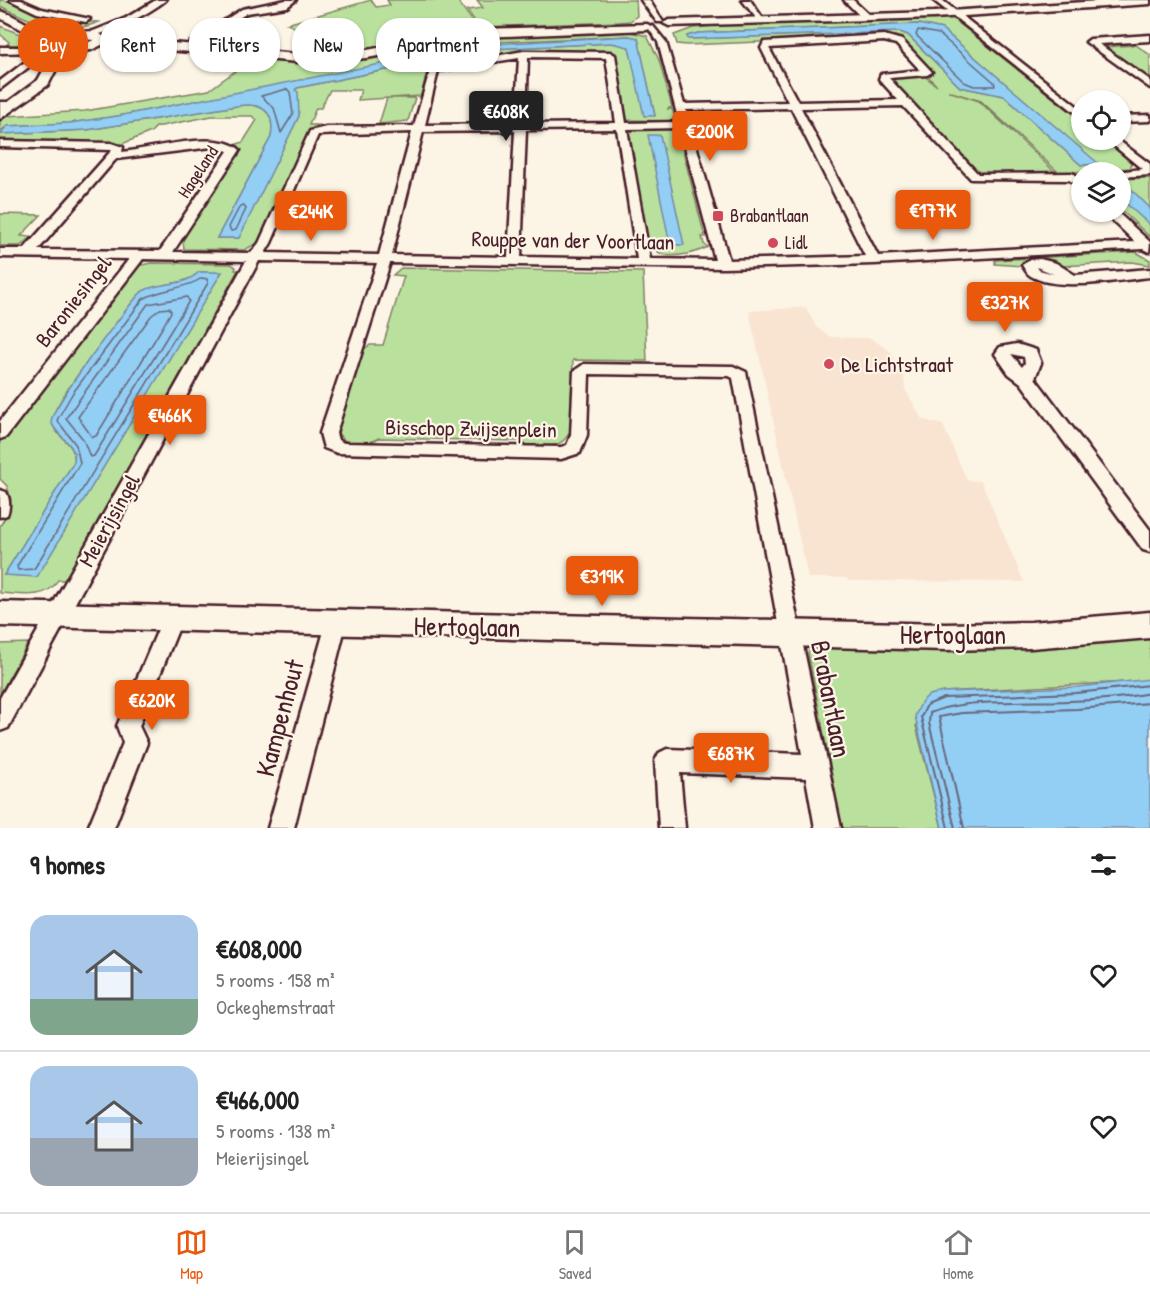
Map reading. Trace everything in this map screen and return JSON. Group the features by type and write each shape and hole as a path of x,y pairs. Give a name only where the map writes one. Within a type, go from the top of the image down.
{"main road":[{"path":"88,40 97,38 286,58 331,58 481,33 954,13 1149,1"},
{"path":"0,14 18,22"},
{"path":"0,115 6,105 43,82 50,72"},
{"name":"Hertoglaan","path":"0,614 336,624 946,637 1031,635 1150,625"}],"street":[{"path":"14,0 40,11 70,17"},
{"path":"97,38 116,23 129,20 162,0"},
{"path":"187,47 245,11 284,5 292,0"},
{"path":"746,0 763,21"},
{"path":"848,0 866,17"},
{"path":"937,0 1071,106"},
{"path":"647,4 647,12 657,25 662,42 723,264"},
{"path":"1150,38 1090,42 1150,85"},
{"path":"873,261 765,48 766,44 892,39 899,42 927,70 924,74 884,76 975,177 1071,179"},
{"path":"1130,39 1144,48"},
{"path":"0,50 38,51 0,86"},
{"path":"514,260 524,54"},
{"path":"385,259 434,69 524,54 610,55 644,263"},
{"path":"680,107 906,103"},
{"path":"1131,119 1150,118"},
{"path":"418,128 685,125"},
{"name":"Meierijsingel","path":"0,720 255,257 265,243 312,135 327,130 418,128"},
{"path":"0,144 111,146 119,149 28,253"},
{"name":"Hageland","path":"114,156 191,145 222,146 234,150 164,255"},
{"path":"1124,150 1150,171"},
{"path":"1131,173 1150,171"},
{"path":"1121,222 1148,247"},
{"name":"Rouppe van der Voortlaan","path":"0,253 723,264 873,261 1148,247"},
{"name":"Baroniesingel","path":"0,433 139,255"},
{"name":"Bisschop Zwijsenplein","path":"385,259 328,433 330,444 343,449 561,453 574,449 579,435 582,371 589,368 733,371"},
{"path":"1071,278 1150,273"},
{"name":"Brabantlaan","path":"733,371 740,376 828,828"},
{"path":"1028,379 1150,544"},
{"path":"0,497 0,510"},
{"path":"101,828 135,743 128,726 172,620"},
{"name":"Kampenhout","path":"281,828 336,624"},
{"path":"672,828 668,761 817,766"}],"shaded area":[{"path":"806,307 816,327 831,337 871,338 890,351 904,377 905,389 922,419 943,425 967,480 981,481 1024,582 848,581 847,578 808,578 749,311"}],"green space":[{"path":"0,0 22,4 63,18 25,18 0,6"},
{"path":"371,0 376,7 390,5 387,0 457,0 470,18 376,18 376,47 364,49 364,18 308,18"},
{"path":"477,0 636,0 637,16 630,21 619,22 500,26 500,18 473,18 467,10 483,8"},
{"path":"951,17 1071,112 1071,141 942,29 919,24 698,33 687,36 689,39 900,32 908,35 960,87 1004,96 1078,162 1071,162 1071,172 1059,173 981,101 948,91 979,101 1056,173 974,173 960,155 949,147 948,142 902,95 903,92 888,80 888,78 923,75 937,86 926,74 928,68 901,41 883,37 677,44 674,35 693,28"},
{"path":"0,26 18,33 18,45 8,45 4,48 9,42 0,34"},
{"path":"626,31 647,36 659,60 672,107 667,109 672,109 675,118 669,121 627,120 616,58 605,53 558,51 500,58 500,48 612,43 629,47 655,116 638,39 629,36 500,42 500,35"},
{"path":"1136,45 1150,55 1150,80 1102,47"},
{"path":"376,50 376,66 364,68 364,51"},
{"path":"280,61 292,61 292,72 343,72 118,116 69,123 8,126 0,131 0,121 7,116 85,111 209,90 234,72 280,72"},
{"path":"376,72 427,72 421,96 358,100 361,90 330,90 321,108 316,108 309,125 318,125 309,130 258,243 244,250 184,249 183,242 179,242 241,149 237,144 243,142 257,120 252,116 212,116 156,127 151,132 122,144 0,142 0,134 87,130 237,106 259,107 269,114 271,137 217,238 238,238 299,116 295,90"},
{"path":"387,98 415,98 408,121 379,124"},
{"path":"639,129 670,129 678,132 705,237 702,237 704,244 708,247 691,253 665,255 647,247 628,133"},
{"path":"1082,150 1117,150 1131,161 1096,162"},
{"path":"1150,178 1150,237 1131,219 1131,179"},
{"path":"0,214 41,215 21,236 32,237 20,246 0,246"},
{"path":"1136,252 1150,260 1150,265 1132,262 1061,266 1046,260 1024,261 1022,266 995,264 995,260"},
{"path":"151,263 231,264 236,267 235,270 238,270 66,580 58,580 53,587 40,594 0,593 0,526 10,509 11,499 7,486 0,479 0,442 137,266","holes":["200,272 221,273 37,576 4,575 74,462 72,449 53,426 52,420 63,396 139,295 154,287 184,281"]},
{"path":"401,268 643,272 647,361 573,360 570,431 563,441 552,446 527,446 521,441 379,438 361,443 349,442 339,435 337,429 364,349 370,345 383,345 404,276 393,275"},
{"path":"1150,634 1150,679 1145,681 943,692 916,726 942,828 842,828 808,653 812,644"},
{"path":"28,643 0,694 0,644"}],"water":[{"path":"919,24 942,29 1071,140 1071,150 1083,150 1097,162 1078,162 1004,96 960,87 908,35 900,32 688,39 687,36 698,33"},
{"path":"629,36 638,38 655,116 644,116 629,47 612,43 500,48 500,44"},
{"path":"376,65 376,72 295,90 298,92 299,116 239,238 217,238 271,137 269,114 259,107 237,106 87,130 0,134 7,126 69,123 118,116 340,72 364,72 364,67"},
{"path":"648,135 660,135 684,245 670,245"},
{"path":"1131,189 1150,208 1150,225 1131,208"},
{"path":"199,272 222,272 37,577 4,575 74,462 73,450 53,427 51,421 65,394 110,330 143,291 185,281"},
{"path":"1150,679 1150,828 942,828 915,716 922,701 929,695 943,692 1077,687"}],"place":[{"name":"Brabantlaan","path":"718,216"},
{"name":"Lidl","path":"773,243"},
{"name":"De Lichtstraat","path":"829,364"}]}
